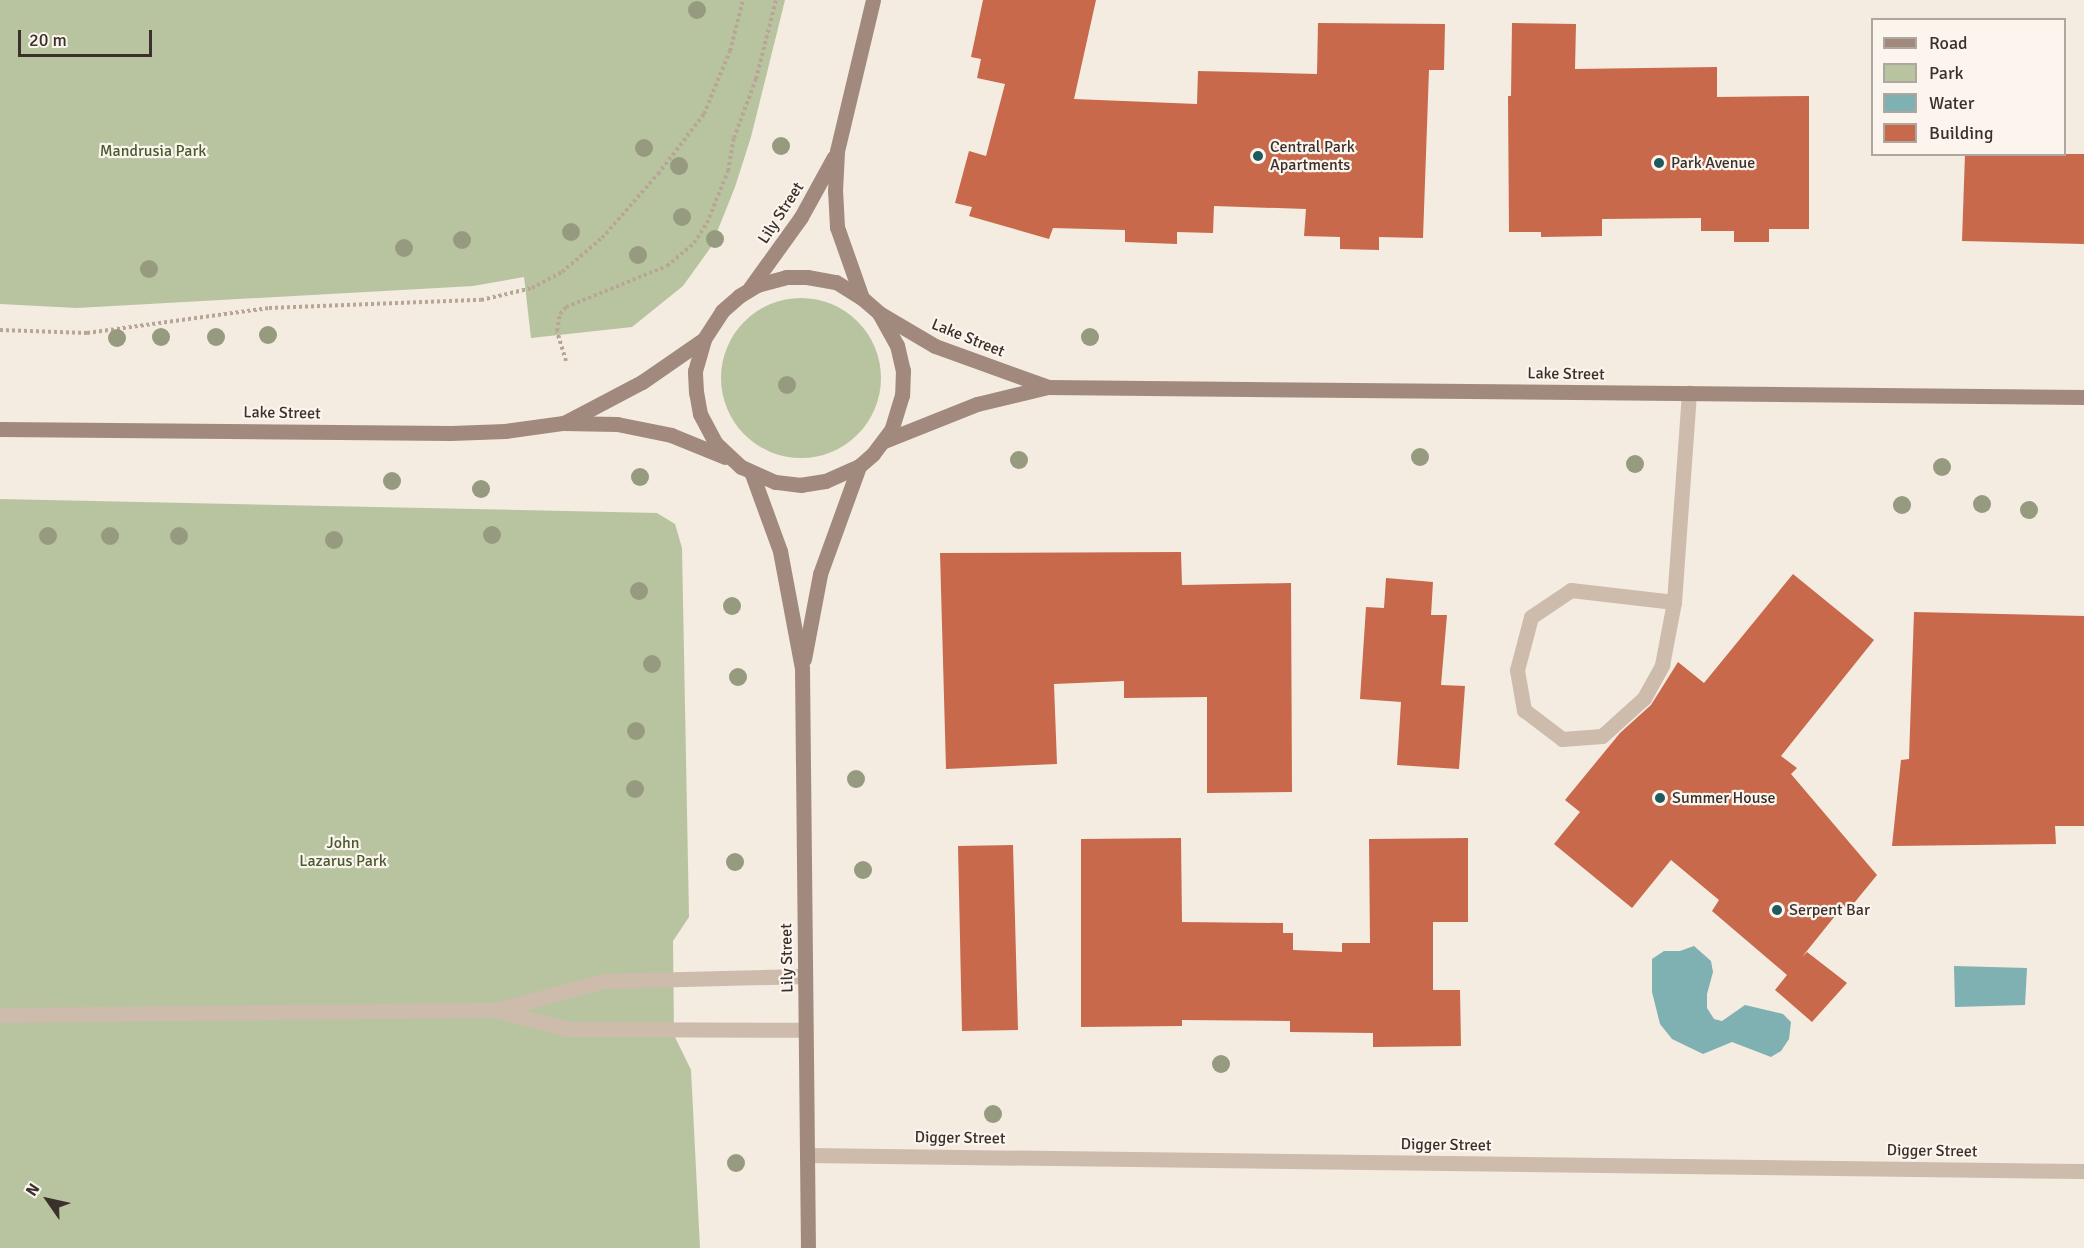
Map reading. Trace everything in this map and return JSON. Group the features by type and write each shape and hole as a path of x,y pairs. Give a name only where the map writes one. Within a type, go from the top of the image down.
{"main road":[{"name":"Lily Street","path":"862,298 837,227 837,151 873,0"},
{"name":"Lily Street","path":"748,290 801,217 837,151"},
{"path":"786,277 807,277 836,282 862,298 879,313 897,345 903,370 900,407 884,441 859,466 837,478 801,485 776,482 752,474 731,460 710,434 697,404 695,371 704,339 722,311 748,290 786,277"},
{"name":"Lake Street","path":"879,313 935,346 1048,387"},
{"name":"Lake Street","path":"563,423 642,382 704,339"},
{"name":"Lake Street","path":"884,441 977,404 1048,387 2084,397"},
{"name":"Lake Street","path":"0,429 451,433 505,432 563,423 617,424 646,428 680,438 731,460"},
{"name":"Lily Street","path":"802,668 820,573 859,466"},
{"name":"Lily Street","path":"752,474 780,551 802,668 808,1248"}],"street":[{"path":"1674,602 1571,590 1531,617 1517,670 1524,710 1562,739 1602,736 1644,698 1662,665 1674,602 1689,393"},
{"path":"0,1015 496,1010 603,981 805,976"},
{"path":"496,1010 568,1029 806,1030"},
{"name":"Digger Street","path":"807,1155 2084,1171"}],"path":[{"path":"0,330 87,333 269,308 480,300 508,295 542,284 562,272 602,238 658,174 704,114 730,51 743,0"},
{"path":"566,362 557,331 560,314 566,307 667,266 694,243 707,223 728,171 734,138 756,79 776,0"}],"green space":[{"name":"Mandrusia Park","path":"0,0 785,0 751,137 735,187 711,247 683,286 632,327 531,338 524,277 473,286 77,308 0,304"},
{"path":"801,298 832,304 857,322 875,347 881,378 875,409 857,434 832,452 801,458 770,452 745,434 727,409 721,378 727,347 745,322 770,304"},
{"name":"John Lazarus Park","path":"0,499 657,513 675,524 682,548 689,917 673,941 674,1035 691,1070 700,1248 0,1248"}],"water":[{"path":"1694,946 1711,961 1713,972 1707,994 1707,1008 1714,1019 1722,1021 1745,1005 1783,1014 1791,1022 1789,1039 1781,1051 1771,1057 1732,1042 1703,1054 1672,1039 1660,1024 1652,992 1652,959 1664,951 1680,951"},
{"path":"1954,966 2027,968 2025,1005 1955,1007"}],"building":[{"path":"983,0 1096,0 1074,99 1197,104 1198,71 1317,74 1318,23 1445,24 1444,70 1429,70 1423,238 1379,237 1379,250 1340,249 1340,237 1304,236 1306,209 1214,206 1213,233 1177,232 1177,244 1125,242 1125,230 1053,228 1049,239 969,216 972,207 955,203 969,151 986,156 1005,84 977,78 981,59 971,57"},
{"name":"Park Avenue","path":"1512,23 1576,24 1575,69 1717,67 1717,97 1809,96 1809,229 1769,229 1769,242 1734,242 1734,231 1701,231 1701,218 1602,219 1602,236 1541,237 1541,232 1509,232 1508,96 1511,96"},
{"path":"2084,154 2084,244 1962,241 1965,156"},
{"path":"1181,552 1182,585 1291,583 1292,792 1207,793 1207,697 1124,698 1124,681 1054,684 1057,764 946,769 940,553"},
{"path":"1793,574 1874,640 1781,756 1797,768 1791,774 1877,875 1850,908 1843,906 1802,957 1807,952 1847,983 1812,1022 1775,990 1787,975 1712,911 1719,900 1671,860 1632,908 1554,844 1580,812 1565,800 1620,733 1651,705 1678,662 1704,683"},
{"path":"1386,578 1433,582 1431,615 1447,615 1441,685 1465,686 1459,769 1397,765 1401,702 1360,699 1366,607 1384,608"},
{"path":"1914,612 2084,616 2084,826 2055,826 2056,844 1892,846 1901,760 1909,759"},
{"path":"1181,838 1182,922 1283,923 1283,933 1293,933 1293,950 1342,952 1342,943 1370,943 1369,839 1468,838 1468,922 1433,922 1433,990 1460,990 1461,1046 1373,1047 1373,1033 1290,1032 1290,1021 1182,1020 1182,1026 1081,1027 1081,839"},
{"path":"1013,845 1018,1030 962,1031 958,846"}],"place":[{"name":"Central Park Apartments","path":"1258,156"},
{"name":"Park Avenue","path":"1659,163"},
{"name":"Summer House","path":"1660,798"},
{"name":"Serpent Bar","path":"1777,910"}]}
